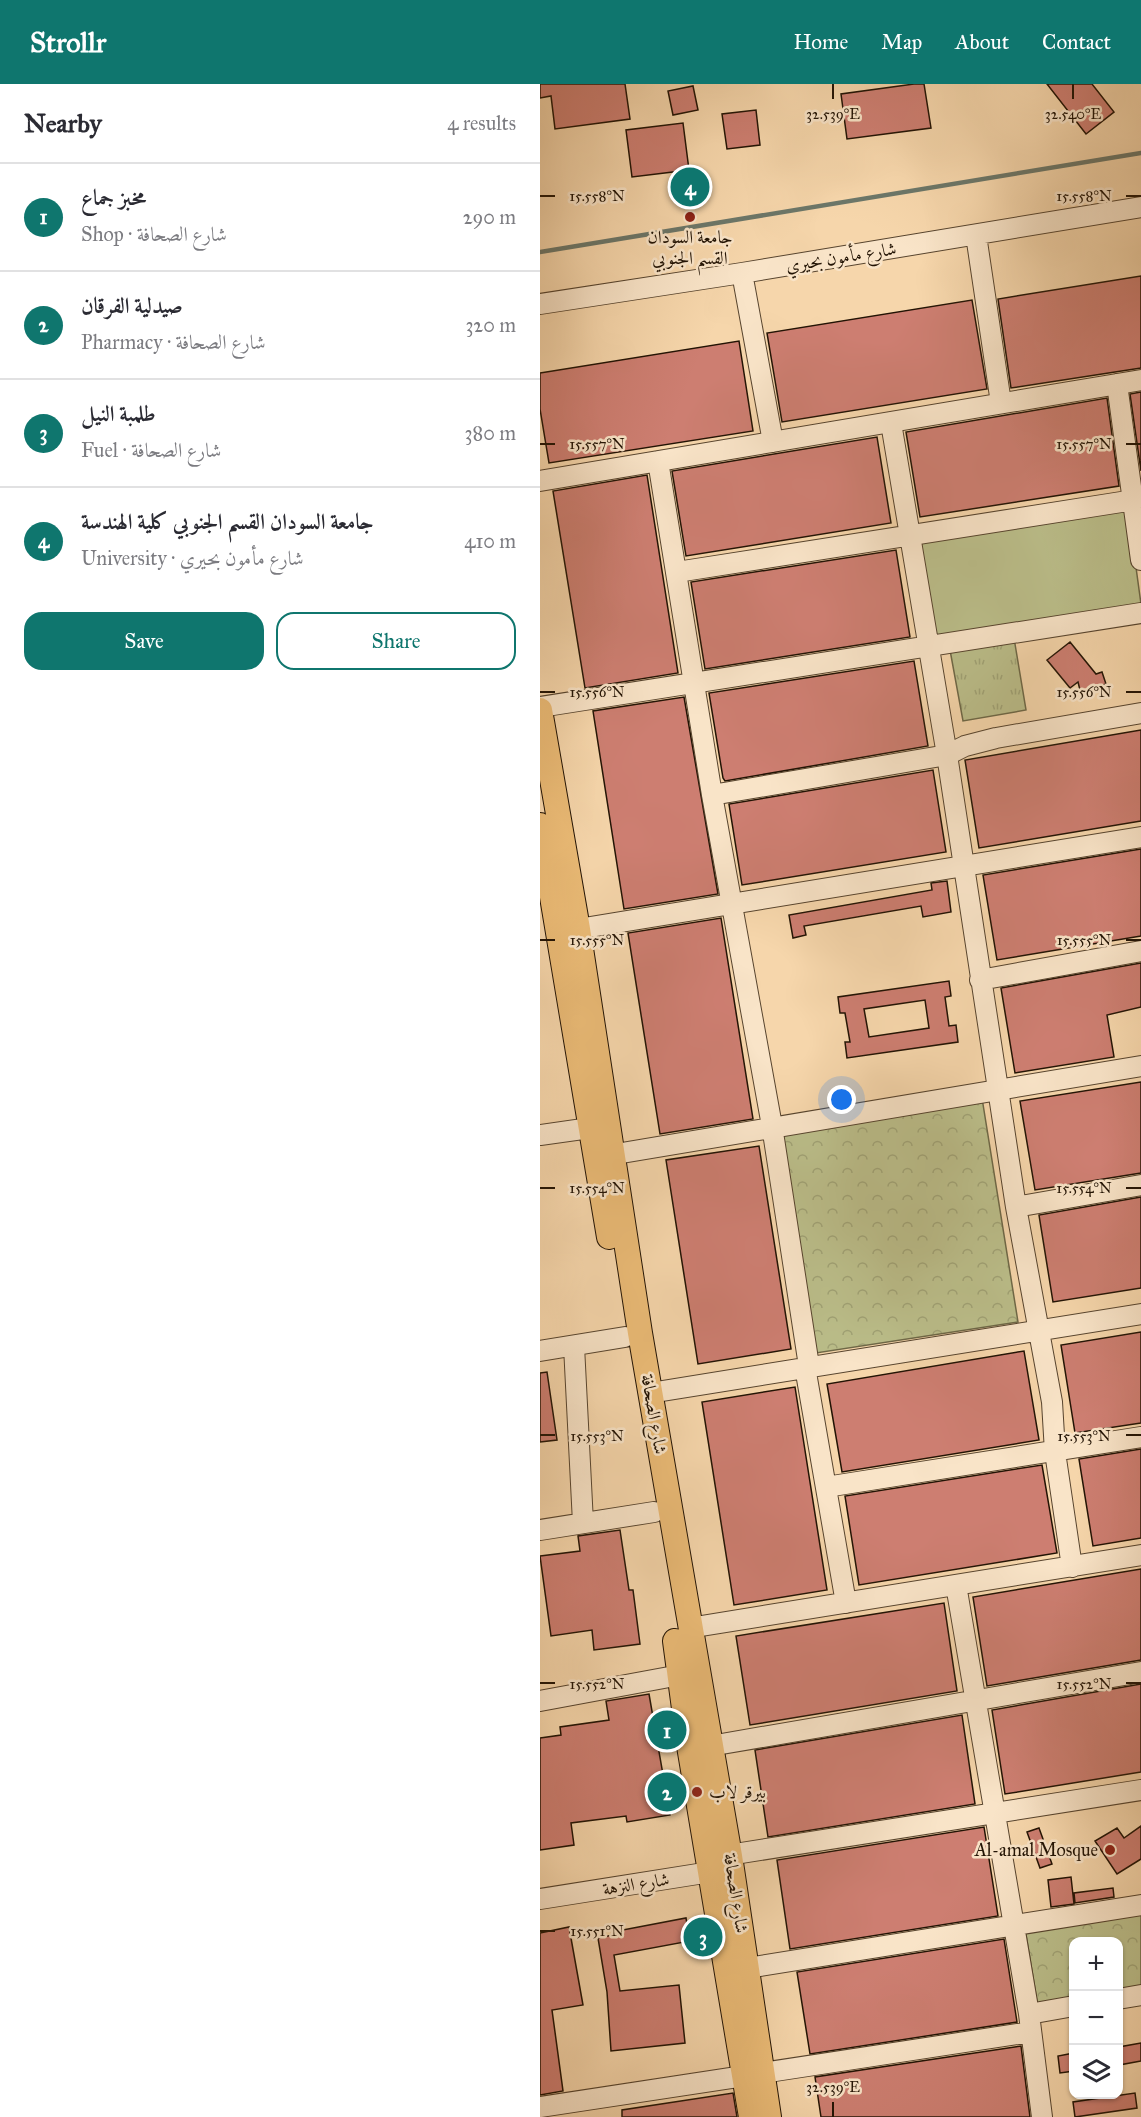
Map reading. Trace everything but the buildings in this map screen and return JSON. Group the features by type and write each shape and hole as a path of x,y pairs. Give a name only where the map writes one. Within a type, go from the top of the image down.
{"main road":[{"name":"شارع الصحافة","path":"540,709 558,929"},
{"name":"شارع الصحافة","path":"540,825 558,929 650,1393 710,1746 720,1863 753,2075 769,2117"},
{"name":"شارع الصحافة","path":"604,1156 625,1337 680,1675 720,1863 747,1968 753,2075 751,2117"}],"street":[{"name":"شارع مأمون بحيري","path":"540,304 1141,207"},
{"path":"976,235 1001,403"},
{"path":"742,273 773,442"},
{"path":"540,481 1141,380"},
{"path":"1117,384 1141,560"},
{"path":"891,423 908,535 930,645 1016,1208 1052,1402 1054,1452 1072,1567"},
{"path":"658,461 712,795 772,1126 807,1366 846,1603"},
{"path":"677,572 1134,500"},
{"path":"540,709 1141,613"},
{"path":"712,795 947,755 965,746 996,738 1141,713"},
{"path":"558,929 964,867 1141,837"},
{"path":"980,980 1141,951"},
{"path":"604,1156 772,1126 1141,1066"},
{"path":"540,1135 599,1127"},
{"path":"1016,1208 1141,1185"},
{"path":"650,1393 1141,1314"},
{"path":"540,1351 625,1337"},
{"path":"574,1346 583,1523"},
{"path":"826,1487 1141,1437"},
{"path":"540,1530 654,1512"},
{"path":"689,1628 1141,1555"},
{"path":"956,1585 1030,2023 1042,2117"},
{"path":"710,1746 1141,1672"},
{"path":"540,1701 680,1675"},
{"name":"شارع النزهة","path":"540,1899 720,1863 1141,1790"},
{"path":"747,1968 1141,1905"},
{"path":"1123,1998 1141,1995"},
{"path":"540,2107 753,2075 1030,2023 1069,2008"}],"green space":[{"path":"1128,509 1141,604 934,636 919,542"},
{"path":"1014,638 1026,710 963,721 950,650"},
{"path":"982,1098 1018,1322 816,1353 777,1132"},
{"path":"1141,1909 1141,1990 1123,1993 1123,1937 1069,1937 1069,2002 1038,2007 1025,1928"}],"waterway":[{"path":"540,252 1141,153"}],"place":[{"name":"جامعة السودان القسم الجنوبي كلية الهندسة","path":"690,187"},
{"name":"جامعة السودان القسم الجنوبي","path":"690,217"},
{"name":"مخبز جماع","path":"667,1730"},
{"name":"صيدلية الفرقان","path":"667,1792"},
{"name":"بيرقر لاب","path":"697,1792"},
{"name":"Al-amal Mosque","path":"1110,1850"},
{"name":"طلمبة النيل","path":"703,1937"}]}
